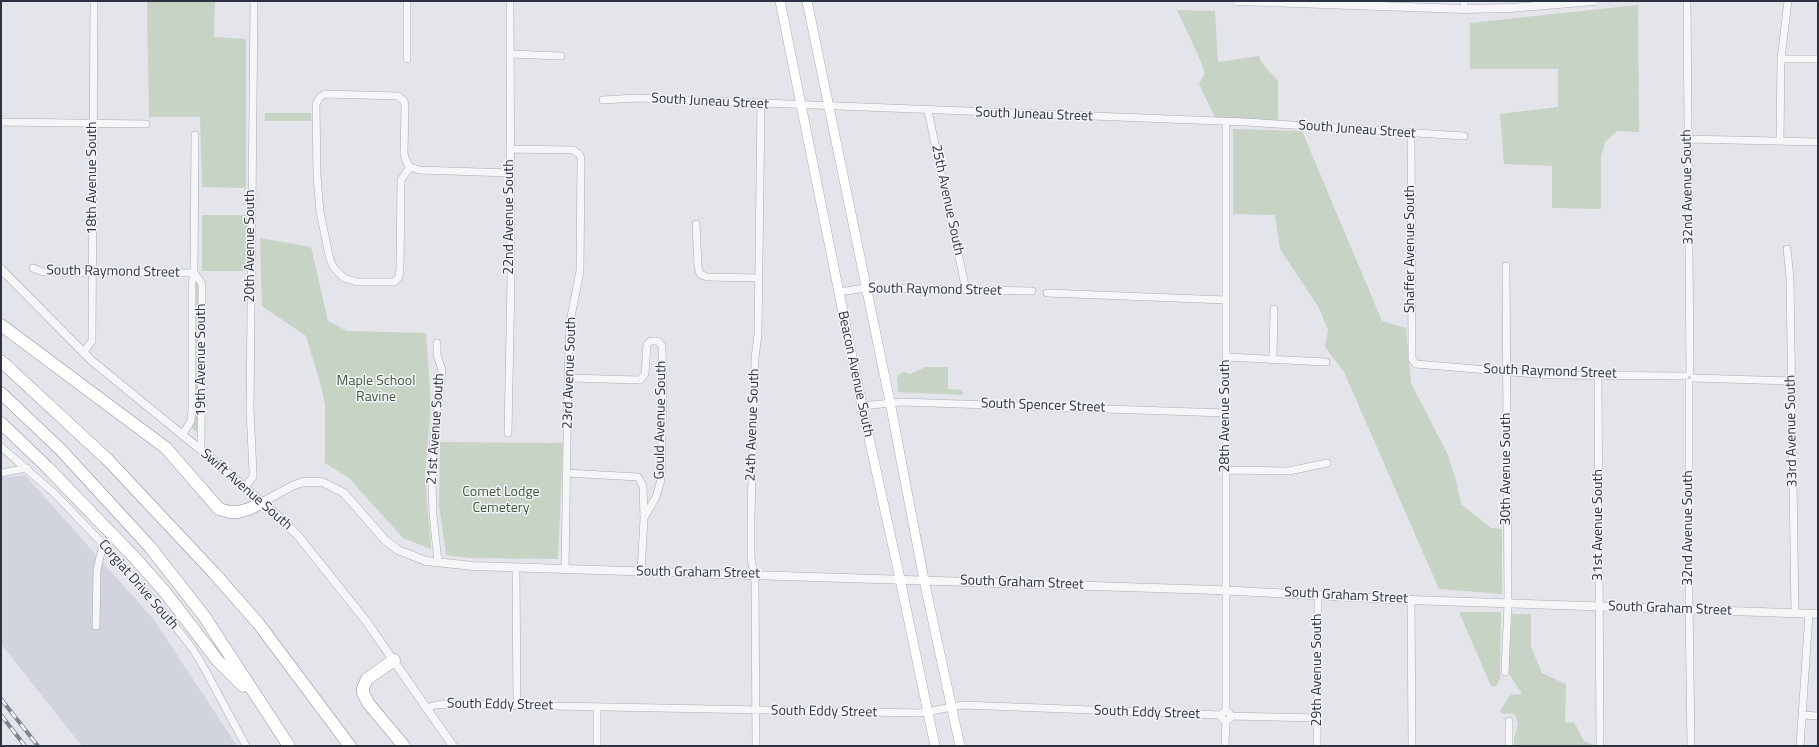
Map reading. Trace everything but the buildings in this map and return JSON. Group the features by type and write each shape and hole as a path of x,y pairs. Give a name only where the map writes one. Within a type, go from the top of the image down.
{"highway":[{"path":"1,325 166,448 219,508 230,512 238,512 250,509 261,503"},
{"path":"1,361 108,460 210,568 258,623 350,746"},
{"path":"1,393 61,450 150,547 204,616 289,746"},
{"path":"1,423 47,467 134,557 165,592 218,661 263,707"},
{"path":"394,660 367,679 364,693 368,703 404,746"}],"main road":[{"name":"Beacon Avenue South","path":"780,1 838,292 935,746"},
{"name":"Beacon Avenue South","path":"807,1 890,402 924,580 953,707 960,746"}],"street":[{"name":"18th Avenue South","path":"83,353 92,341 94,1"},
{"name":"20th Avenue South","path":"244,488 253,477 250,402 254,1"},
{"path":"407,59 408,1"},
{"name":"22nd Avenue South","path":"508,433 510,1"},
{"path":"1238,1 1464,5 1510,8 1594,1"},
{"name":"32nd Avenue South","path":"1687,1 1691,746"},
{"path":"1780,141 1781,59 1788,1"},
{"path":"510,54 561,56"},
{"path":"1781,59 1818,60"},
{"path":"410,167 401,180 400,270 397,280 390,282 357,282 344,278 334,268 327,249 317,186 316,104 320,97 328,94 398,96 405,106 404,158 410,167 419,170 510,173"},
{"name":"South Juneau Street","path":"603,100 636,98 801,106 1226,122 1464,136"},
{"name":"24th Avenue South","path":"756,746 756,582 750,557 755,358 758,334 757,278 761,104"},
{"name":"25th Avenue South","path":"928,111 966,290"},
{"path":"1,122 146,124"},
{"name":"28th Avenue South","path":"1225,746 1226,122"},
{"name":"19th Avenue South","path":"182,435 189,426 191,415 195,134"},
{"name":"Shaffer Avenue South","path":"1411,134 1412,359 1416,364"},
{"path":"1688,139 1818,142"},
{"name":"23rd Avenue South","path":"510,149 573,150 579,154 581,162 580,271 570,322 565,570"},
{"path":"696,224 698,266 700,274 707,277 757,278"},
{"name":"33rd Avenue South","path":"1788,249 1790,278 1795,614"},
{"name":"30th Avenue South","path":"1505,672 1508,603 1506,266"},
{"name":"South Raymond Street","path":"33,268 40,271 194,272"},
{"name":"Swift Avenue South","path":"1,269 83,353 283,520 317,557 394,660 453,746"},
{"name":"19th Avenue South","path":"194,272 202,286 201,450"},
{"name":"South Raymond Street","path":"838,292 866,288 1032,291"},
{"path":"1047,293 1226,300"},
{"path":"1273,360 1274,309"},
{"name":"Gould Avenue South","path":"568,378 637,381 643,378 646,369 648,344 651,341 658,341 660,343 663,351 661,480 656,497 644,518"},
{"name":"21st Avenue South","path":"437,344 437,355 442,370 433,446 432,481 433,514 438,562"},
{"path":"1226,357 1326,362"},
{"name":"South Raymond Street","path":"1416,364 1506,372 1598,375 1619,374 1791,381"},
{"name":"31st Avenue South","path":"1598,375 1600,746"},
{"name":"South Spencer Street","path":"862,406 890,402 1225,413"},
{"name":"Corgiat Drive South","path":"1,447 27,468 103,544 172,622 192,648 246,746"},
{"path":"1226,470 1289,471 1327,463"},
{"path":"1,472 27,468"},
{"name":"Gould Avenue South","path":"566,473 638,477 642,486 644,518 641,572"},
{"name":"South Graham Street","path":"261,503 292,486 303,482 322,482 344,493 391,546 417,558 438,562 516,569 754,574 1226,590 1411,600 1818,614"},
{"path":"96,626 97,570 103,544"},
{"path":"516,569 516,705"},
{"name":"29th Avenue South","path":"1317,746 1318,595"},
{"path":"1411,600 1412,746"},
{"path":"1800,746 1809,614"},
{"name":"South Eddy Street","path":"426,708 442,704 928,712 963,705 1226,716 1317,718"},
{"path":"597,707 597,746"},
{"path":"1802,716 1818,716"},
{"path":"1508,746 1509,721"}],"shaded area":[{"path":"25,475 154,620 237,746 82,746 1,644 1,478"}],"green space":[{"path":"147,1 215,1 214,37 246,39 246,188 202,187 200,117 149,117"},
{"path":"1638,5 1639,132 1617,131 1605,142 1601,157 1601,209 1552,208 1552,166 1504,164 1500,114 1558,107 1558,69 1470,69 1470,23"},
{"path":"1177,10 1215,11 1218,62 1259,56 1262,63 1278,81 1278,121 1215,118 1199,84 1205,73"},
{"path":"265,113 311,113 311,121 265,121"},
{"path":"1233,129 1302,131 1382,321 1406,328 1411,383 1448,455 1457,484 1461,504 1491,528 1502,529 1502,594 1439,589 1344,372 1325,347 1328,330 1319,308 1280,249 1275,215 1233,214"},
{"path":"202,215 247,215 247,271 202,271"},
{"name":"Maple School Ravine","path":"260,238 311,247 328,321 347,331 426,333 431,404 425,476 431,549 403,538 349,478 325,463 325,405 321,386 306,336 262,306"},
{"path":"195,282 197,282 199,288 198,433 192,428 194,422"},
{"path":"926,367 948,367 948,389 962,390 963,395 898,392 897,379 899,374 904,372 910,374"},
{"name":"Comet Lodge Cemetery","path":"440,442 563,443 558,559 471,558 446,555 439,505"},
{"path":"1459,612 1501,612 1500,679 1496,686 1491,686"},
{"path":"1512,614 1531,614 1531,647 1542,673 1566,684 1565,723 1574,722 1584,741 1596,746 1514,746 1514,739 1518,724 1515,716 1512,713 1504,714 1500,711 1510,695 1522,694 1508,672"}],"railway":[{"path":"1,699 38,746"},
{"path":"1,715 25,746"}]}
